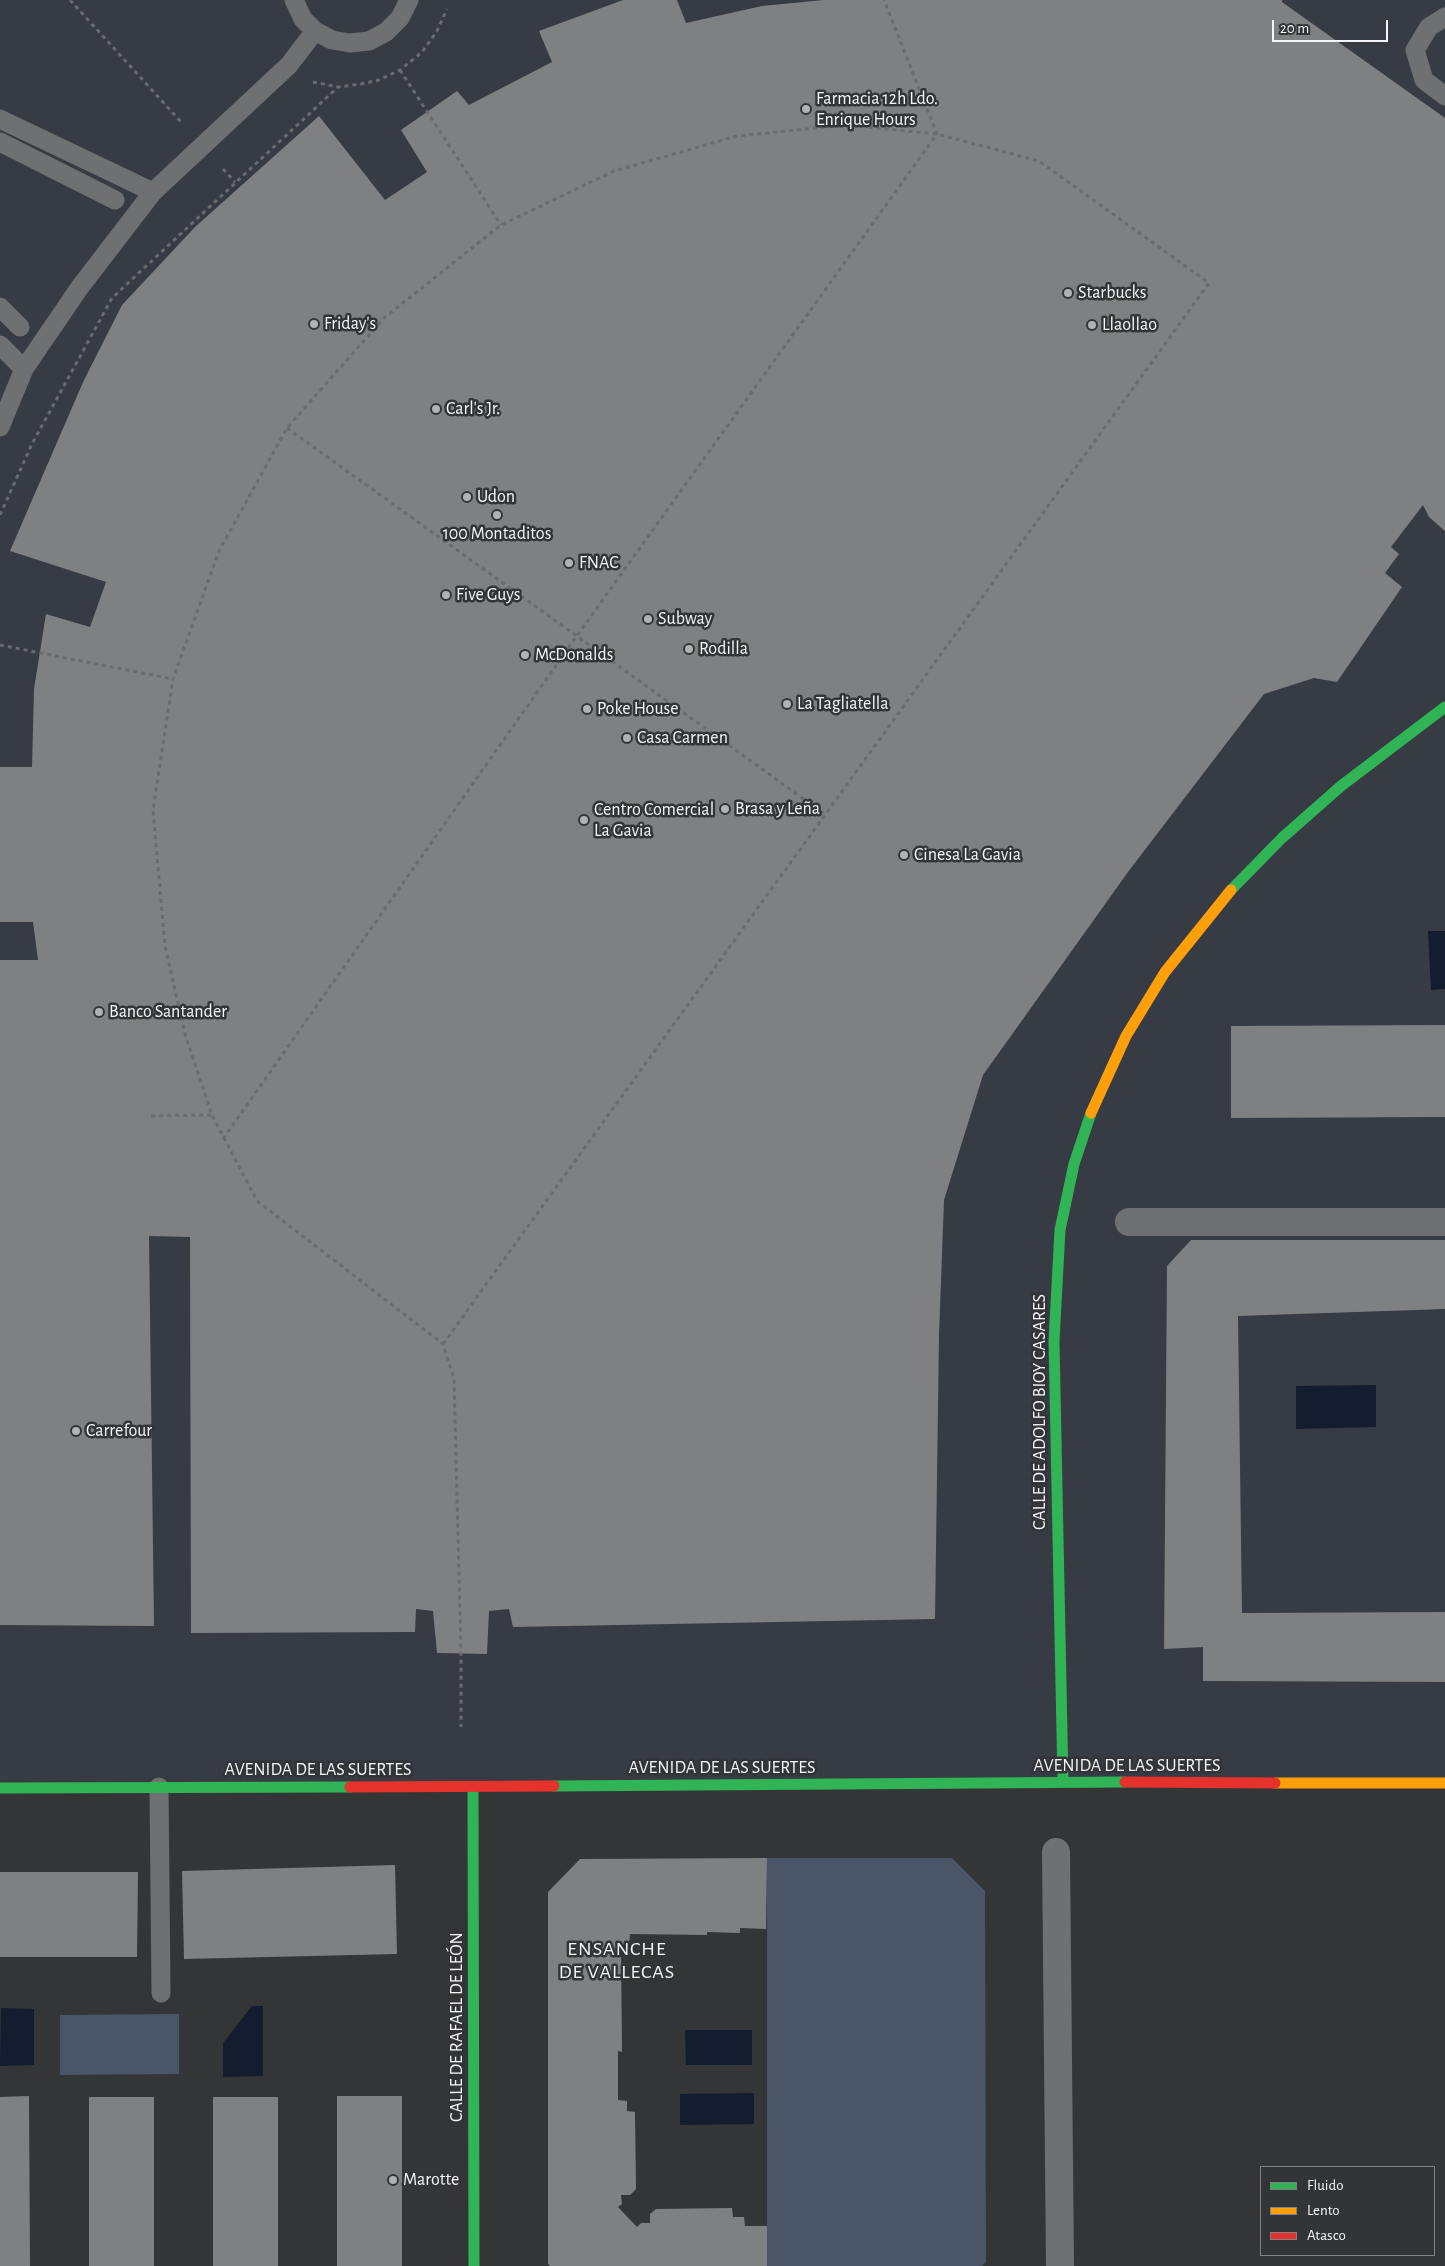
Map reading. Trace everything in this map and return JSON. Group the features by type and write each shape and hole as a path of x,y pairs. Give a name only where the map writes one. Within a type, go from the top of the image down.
{"street":[{"name":"CALLE DE ADOLFO BIOY CASARES","path":"1063,1782 1054,1341 1060,1230 1074,1164 1091,1114 1131,1028 1165,972 1225,896 1282,838 1334,792 1445,708"},
{"path":"1129,1222 1445,1222"},
{"name":"AVENIDA DE LAS SUERTES","path":"0,1788 929,1785 1063,1782 1445,1783"},
{"name":"CALLE DE RAFAEL DE LEÓN","path":"473,1787 474,2266"},
{"path":"1056,1852 1060,2266"}],"lane":[{"path":"294,0 303,19 315,31 332,40 350,43 369,40 386,32 400,18 408,0"},
{"path":"1445,17 1429,27 1415,50 1424,80 1445,96"},
{"path":"0,427 24,369 80,287 152,192 289,65 315,31"},
{"path":"0,119 152,192"},
{"path":"0,142 115,200"},
{"path":"0,307 20,327"},
{"path":"0,345 24,369"},
{"path":"159,1787 161,1994"}],"path":[{"path":"70,0 235,182"},
{"path":"884,0 937,134"},
{"path":"400,70 501,225"},
{"path":"0,515 32,444 112,298 338,87"},
{"path":"443,1344 1209,284 1039,161 937,134 846,126 737,136 614,171 501,225 384,318 287,428 219,551 173,679 153,810 164,936 185,1034 212,1116 257,1201 443,1344 454,1379 461,1727"},
{"path":"223,1139 576,637 937,134"},
{"path":"287,428 826,815"},
{"path":"0,645 173,679"},
{"path":"151,1116 212,1116"}],"shaded area":[{"name":"Centro Comercial La Gavia","path":"0,0 1445,0 1445,1783 0,1788"},
{"path":"1428,931 1445,931 1445,989 1431,990"},
{"path":"1376,1385 1376,1427 1296,1429 1296,1386"},
{"path":"767,1858 952,1858 985,1891 986,2262 982,2266 767,2266"},
{"path":"252,2006 263,2006 263,2076 223,2077 223,2043"},
{"path":"1,2008 34,2009 34,2065 0,2066"},
{"path":"179,2014 179,2074 60,2075 60,2015"},
{"path":"685,2030 752,2030 752,2065 686,2065"},
{"path":"754,2093 754,2124 680,2125 680,2094"}],"building":[{"name":"Centro Comercial La Gavia","path":"623,0 677,0 686,23 762,6 824,0 1282,0 1282,2 1445,118 1445,531 1429,517 1423,505 1391,547 1399,554 1385,573 1402,587 1337,682 1314,678 1264,694 1128,872 983,1075 944,1200 939,1335 935,1619 513,1627 509,1609 489,1611 487,1654 437,1653 433,1611 416,1609 415,1632 191,1633 190,1237 149,1236 154,1626 0,1625 0,960 38,960 33,922 0,922 0,767 32,767 34,689 46,614 90,627 106,582 10,551 84,380 122,305 195,227 319,116 385,200 427,172 401,130 457,91 469,105 552,62 539,31"},
{"path":"1445,1025 1445,1117 1231,1118 1231,1026"},
{"path":"1191,1240 1445,1240 1445,1309 1238,1316 1242,1613 1445,1612 1445,1682 1203,1681 1203,1647 1164,1649 1167,1266"},
{"path":"767,1858 766,1929 740,1928 740,1933 707,1932 707,1935 630,1934 629,1948 621,1948 622,2052 618,2051 618,2100 627,2101 627,2111 635,2112 636,2189 630,2195 621,2195 622,2204 618,2207 637,2227 641,2223 650,2223 650,2214 656,2209 732,2208 733,2217 744,2217 745,2226 767,2226 767,2266 550,2266 548,2264 548,1892 580,1859"},
{"path":"395,1865 397,1954 184,1959 182,1871"},
{"path":"0,1872 138,1872 137,1957 0,1957"},
{"path":"29,2096 30,2266 0,2266 0,2097"},
{"path":"337,2096 402,2096 402,2266 337,2266"},
{"path":"89,2097 154,2097 154,2266 89,2266"},
{"path":"213,2097 278,2097 278,2266 213,2266"}],"traffic: fast":[{"path":"1231,890 1282,838 1341,786 1445,707"},
{"path":"1063,1782 1054,1341 1060,1230 1074,1164 1091,1113"},
{"path":"554,1786 1125,1782"},
{"path":"0,1788 350,1787"},
{"path":"473,1787 474,2266"}],"traffic: slow":[{"path":"1091,1113 1126,1036 1165,972 1231,890"},
{"path":"1275,1783 1445,1783"}],"traffic: jam":[{"path":"1125,1782 1275,1783"},
{"path":"350,1787 554,1786"}],"place":[{"name":"Farmacia 12h Ldo. Enrique Hours","path":"806,109"},
{"name":"Starbucks","path":"1068,293"},
{"name":"Friday's","path":"314,324"},
{"name":"Llaollao","path":"1092,325"},
{"name":"Carl's Jr.","path":"436,409"},
{"name":"Udon","path":"467,497"},
{"name":"100 Montaditos","path":"497,515"},
{"name":"FNAC","path":"569,563"},
{"name":"Five Guys","path":"446,595"},
{"name":"Subway","path":"648,619"},
{"name":"Rodilla","path":"689,649"},
{"name":"McDonalds","path":"525,655"},
{"name":"La Tagliatella","path":"787,704"},
{"name":"Poke House","path":"587,709"},
{"name":"Casa Carmen","path":"627,738"},
{"name":"Brasa y Leña","path":"725,809"},
{"name":"Centro Comercial La Gavia","path":"584,820"},
{"name":"Cinesa La Gavia","path":"904,855"},
{"name":"Banco Santander","path":"99,1012"},
{"name":"Carrefour","path":"76,1431"},
{"name":"Marotte","path":"393,2180"}],"district":[{"name":"ENSANCHE DE VALLECAS","path":"617,1960"}]}
